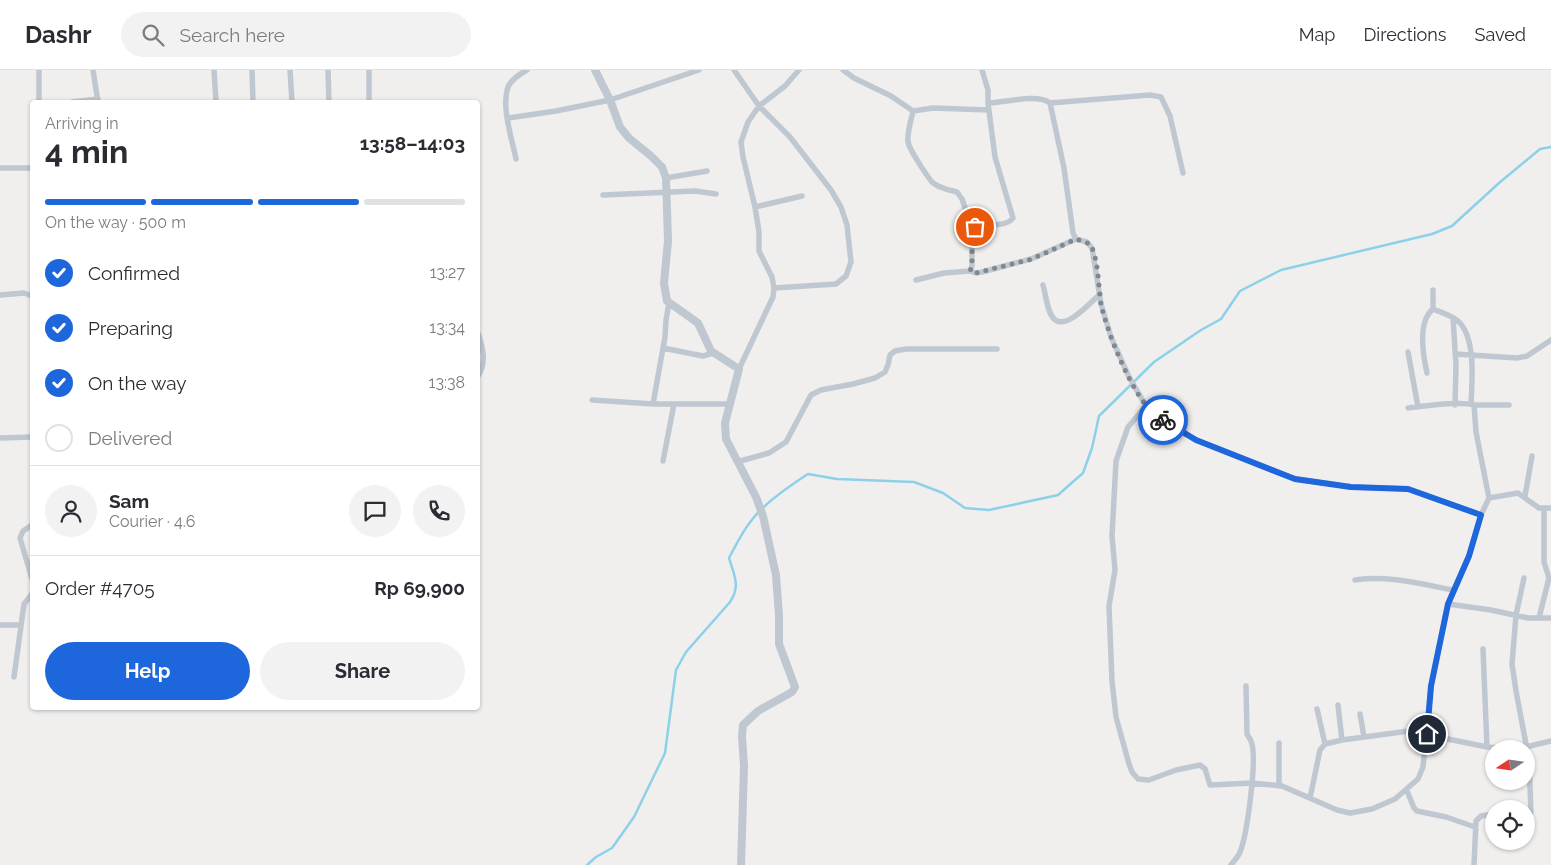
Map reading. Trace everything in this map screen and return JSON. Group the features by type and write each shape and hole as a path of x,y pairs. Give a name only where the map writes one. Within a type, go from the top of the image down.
{"street":[{"path":"38,70 39,100"},
{"path":"93,70 98,100"},
{"path":"214,70 216,100"},
{"path":"252,70 253,100"},
{"path":"290,70 292,100"},
{"path":"328,70 329,100"},
{"path":"369,70 369,100"},
{"path":"516,159 506,110 508,86 512,80 527,70"},
{"path":"595,70 610,100 620,127 628,138 662,167 666,178 668,242 664,283 665,294 669,303 698,324 708,347 713,353 739,368"},
{"path":"508,118 610,100 699,70"},
{"path":"734,70 759,106 790,137 837,199 847,225 852,262 846,276 836,284 774,288"},
{"path":"741,865 744,766 743,726 758,711 792,692 795,686 779,644 776,575 763,516 759,504 728,444 725,432 739,368 772,298 774,288 771,272 760,255 755,207 741,150 741,142 748,122 759,106 785,86 799,70"},
{"path":"844,70 854,78 890,96 913,111 933,108 989,106 1033,99 1044,99 1050,103 1150,95 1161,97 1170,116 1183,173"},
{"path":"972,228 1009,222 1013,218 995,156 988,90 982,70"},
{"path":"1050,103 1064,168 1070,223 1076,239"},
{"path":"913,111 908,141 911,150 932,182 940,187 957,192 962,199 972,228 972,266 970,271"},
{"path":"0,168 30,168"},
{"path":"666,178 707,171"},
{"path":"603,196 695,191 716,194"},
{"path":"755,207 802,196"},
{"path":"916,280 944,273 982,272 1032,259 1076,239 1087,242 1092,248 1108,329 1129,377 1146,406 1170,425 1196,440 1295,479 1351,487 1408,489 1481,515"},
{"path":"1044,285 1050,313 1059,322 1076,316 1100,294"},
{"path":"1433,290 1433,309"},
{"path":"0,295 24,293 30,296"},
{"path":"653,404 664,348 669,303"},
{"path":"1146,406 1135,417 1124,437 1116,461 1112,536 1114,570 1109,606 1113,698 1125,752 1132,772 1135,777 1149,780 1176,770 1200,765 1205,769 1210,785 1252,783 1279,786 1289,788 1337,810 1350,813 1362,812 1383,805 1407,790 1418,779 1423,767 1431,686 1448,604 1469,556 1481,515 1489,498 1472,405 1473,376 1466,331 1459,322 1433,309"},
{"path":"1427,373 1423,354 1424,322 1428,312 1433,309"},
{"path":"1453,318 1456,381 1455,405"},
{"path":"480,338 484,351 483,366 480,372"},
{"path":"1454,354 1517,358 1532,353 1551,340"},
{"path":"664,348 703,356 713,353"},
{"path":"737,462 769,452 786,442 811,396 821,390 875,378 885,372 890,355 895,351 926,348 997,349"},
{"path":"1408,352 1418,407"},
{"path":"592,400 653,404 731,404"},
{"path":"663,461 674,404"},
{"path":"1408,408 1455,405 1509,405"},
{"path":"0,438 30,437"},
{"path":"1524,496 1532,456"},
{"path":"1489,498 1521,494 1535,505 1548,509 1544,562 1549,578 1539,618"},
{"path":"30,526 23,531 20,538 30,572"},
{"path":"1355,580 1373,577 1388,578 1453,590"},
{"path":"1524,578 1516,615 1512,664 1525,740"},
{"path":"14,677 24,604 30,596"},
{"path":"1448,604 1528,618 1551,618"},
{"path":"0,625 20,625"},
{"path":"1483,649 1486,740"},
{"path":"1231,865 1240,852 1246,830 1252,783 1253,764 1251,741 1247,734 1246,686"},
{"path":"1338,705 1342,740"},
{"path":"1317,709 1325,744"},
{"path":"1360,714 1364,737"},
{"path":"1310,798 1320,750 1325,744 1410,731 1485,747"},
{"path":"1535,745 1551,741"},
{"path":"1279,743 1279,786"},
{"path":"1407,790 1414,808 1417,810 1475,827"},
{"path":"1474,865 1475,827 1477,818 1485,815"}],"waterway":[{"path":"587,865 596,857 612,848 634,817 665,753 676,670 686,652 730,602 733,596 736,580 729,558 742,534 756,515 786,489 808,474 837,479 914,482 943,493 965,508 989,510 1058,495 1083,473 1092,448 1099,416 1154,362 1201,330 1221,319 1240,291 1281,270 1432,234 1452,226 1540,149 1551,147"}],"way so far":[{"path":"975,227 972,228 972,266 970,271 976,273 1032,259 1076,239 1090,244 1094,254 1101,304 1111,337 1129,377 1146,406 1163,420"}],"route":[{"path":"1163,420 1187,436 1295,479 1361,488 1389,487 1408,489 1481,515 1469,556 1448,604 1431,686 1427,715 1427,734"}]}
